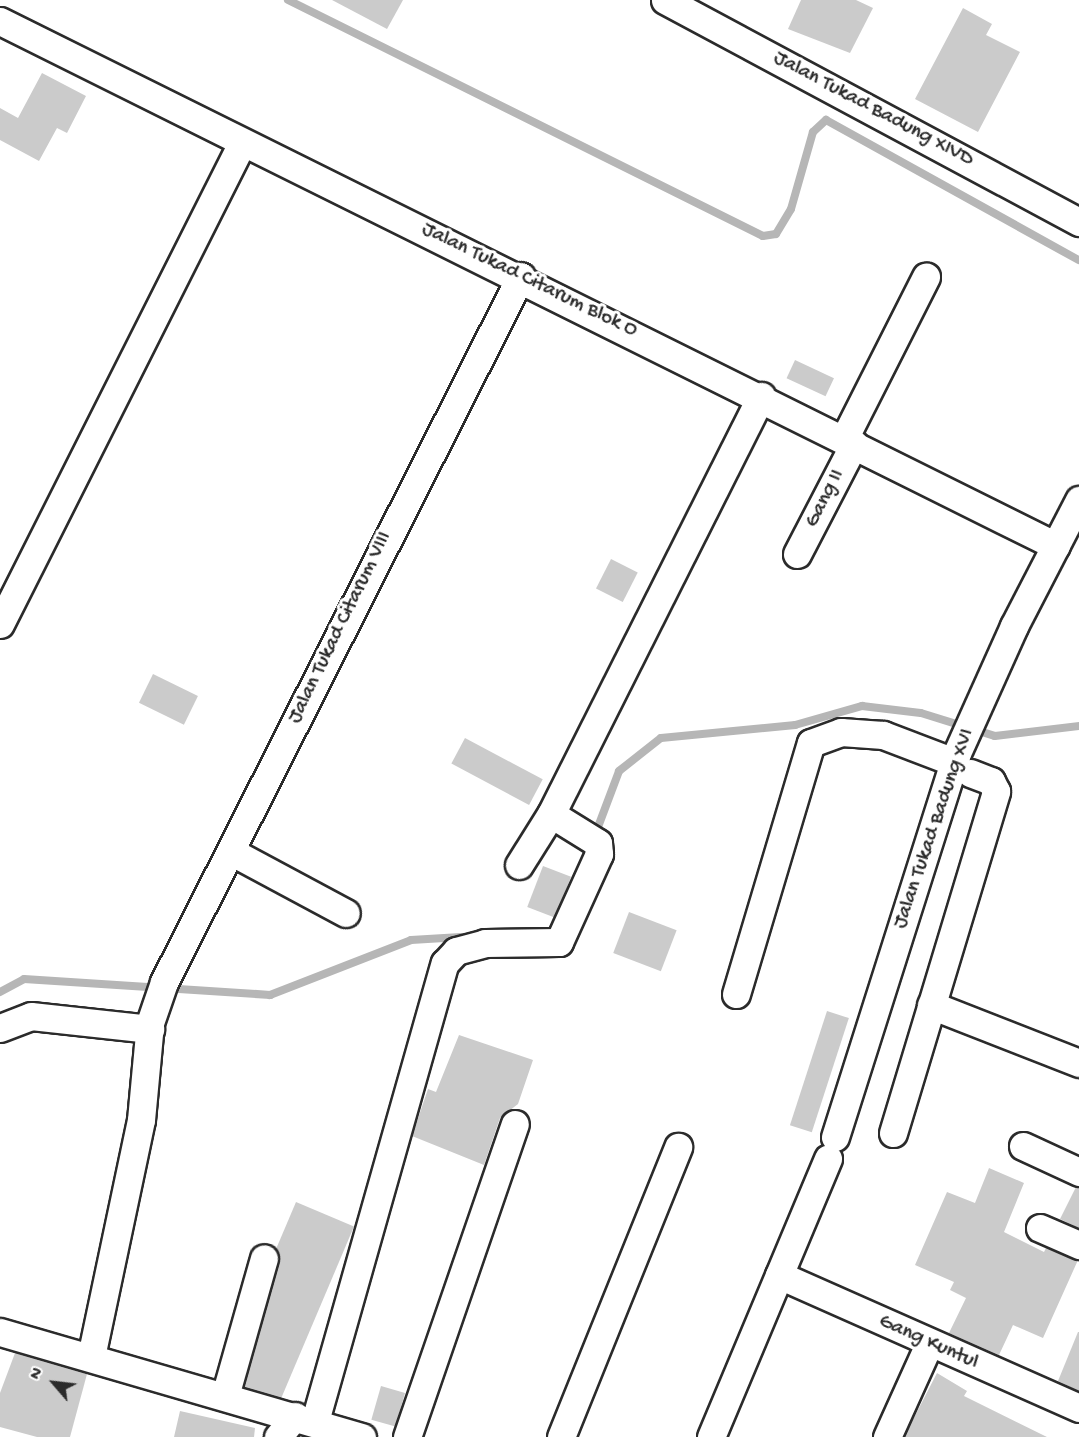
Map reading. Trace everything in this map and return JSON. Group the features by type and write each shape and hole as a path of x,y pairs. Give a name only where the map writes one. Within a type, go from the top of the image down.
{"street":[{"name":"Jalan Tukad Badung XIVD","path":"665,0 1079,222"},
{"name":"Jalan Tukad Citarum Blok O","path":"0,21 242,143 521,276 1056,546"},
{"path":"0,624 242,143"},
{"name":"Jalan Tukad Citarum VIII","path":"91,1357 141,1120 150,1026 164,982 232,852 390,526 521,276"},
{"name":"Gang II","path":"797,554 926,278"},
{"path":"519,865 560,820 761,396"},
{"name":"Jalan Tukad Badung XVI","path":"711,1437 831,1148 979,703 1079,500"},
{"path":"736,994 811,743 841,732 883,735 960,763 991,781 996,791 893,1133"},
{"path":"278,1437 305,1419 445,963 456,951 485,943 559,942 599,854 598,843 560,820"},
{"path":"232,852 346,912"},
{"path":"931,1005 1079,1063"},
{"path":"0,1028 31,1016 150,1026"},
{"path":"407,1437 515,1124"},
{"path":"1023,1146 1079,1172"},
{"path":"561,1437 678,1147"},
{"path":"1040,1228 1079,1245"},
{"path":"225,1395 264,1258"},
{"name":"Gang Kuntul","path":"779,1275 930,1344 1079,1408"},
{"path":"0,1332 225,1395 362,1437"},
{"path":"887,1437 930,1344"}],"building":[{"path":"332,0 403,0 387,29"},
{"path":"801,0 856,0 873,8 850,53 788,29"},
{"path":"963,8 992,24 986,35 1020,52 978,132 915,99"},
{"path":"42,73 86,96 67,133 57,128 39,161 0,140 0,108 18,118"},
{"path":"795,360 834,378 826,396 787,378"},
{"path":"611,559 638,573 623,602 596,588"},
{"path":"153,674 198,696 184,725 139,703"},
{"path":"465,738 543,779 529,805 451,764"},
{"path":"543,866 571,877 555,918 527,907"},
{"path":"629,912 677,930 661,971 613,953"},
{"path":"827,1011 849,1018 812,1132 790,1125"},
{"path":"459,1035 533,1060 518,1104 500,1118 484,1165 412,1136 428,1089 436,1092"},
{"path":"989,1168 1024,1183 1004,1232 1044,1252 1046,1248 1078,1260 1043,1338 1013,1325 999,1355 949,1333 966,1298 950,1290 954,1282 915,1265 947,1192 975,1203"},
{"path":"1076,1187 1079,1188 1079,1228 1060,1219"},
{"path":"296,1202 354,1227 279,1402 221,1378"},
{"path":"1079,1332 1079,1391 1058,1381"},
{"path":"15,1353 87,1374 70,1437 37,1437 0,1427 0,1393"},
{"path":"937,1373 967,1391 964,1396 1047,1437 904,1437"},
{"path":"381,1386 405,1393 395,1427 371,1420"},
{"path":"180,1411 255,1428 254,1437 174,1437"}],"waterway":[{"path":"288,0 763,236 776,234 791,209 813,132 826,120 1079,260"},
{"path":"595,835 619,771 661,738 795,725 862,706 921,713 995,736 1079,726"},
{"path":"0,992 24,979 270,995 411,940 461,937"}]}
